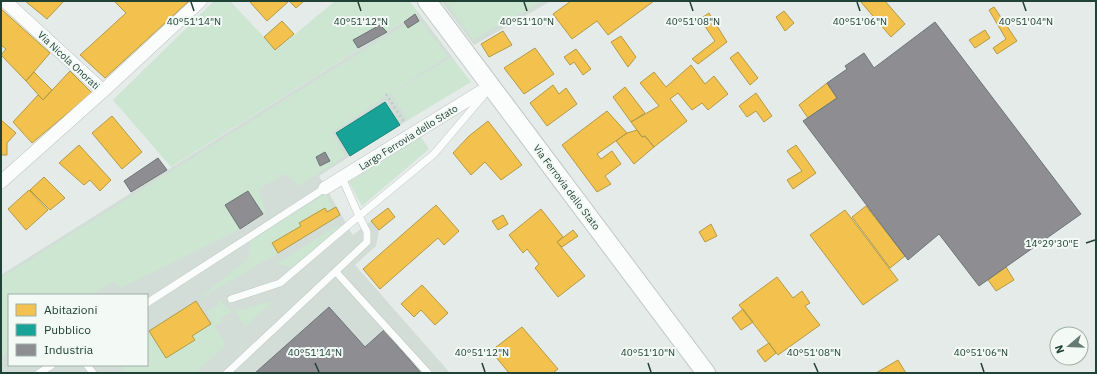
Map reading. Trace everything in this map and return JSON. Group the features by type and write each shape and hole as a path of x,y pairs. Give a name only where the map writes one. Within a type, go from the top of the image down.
{"main road":[{"name":"Via Ferrovia dello Stato","path":"427,1 492,85 706,373"}],"street":[{"name":"Via Nicola Onorati","path":"1,182 103,91 5,1"},
{"path":"103,91 200,1"},
{"name":"Largo Ferrovia dello Stato","path":"325,188 492,85"}],"lane":[{"path":"231,300 280,283 434,154 492,85"},
{"path":"227,373 367,242 367,232 342,178"},
{"path":"148,302 325,188"},
{"path":"336,272 428,373"},
{"path":"39,373 50,366"}],"path":[{"path":"386,94 404,123"}],"shaded area":[{"path":"441,1 551,1 474,45"},
{"path":"418,12 452,57 392,94 408,120 400,125 385,102 336,133 350,156 319,176 353,235 371,221 379,230 376,246 355,265 450,373 1,373 1,275"}],"green space":[{"path":"214,1 230,1 276,50 335,1 409,1 418,12 171,167 113,100"},
{"path":"446,1 542,1 473,40"},
{"path":"417,17 448,56 332,132 345,156 299,186 286,174 258,189 266,211 240,229 121,288 114,281 92,294 8,294 8,352 1,356 1,278"},
{"path":"452,57 471,82 408,120 391,94"},
{"path":"420,136 429,149 362,206 349,182"},
{"path":"326,194 333,208 327,212 324,208 299,223 301,226 273,243 278,253 196,301 249,258 250,240"},
{"path":"339,225 341,228 293,267 276,264"},
{"path":"219,300 232,312 220,318 223,322 215,326 226,345 195,373 125,373 123,366 148,366 148,332 166,358 195,340 192,336 213,322 207,312 219,305 217,301"},
{"path":"273,301 245,327 236,311"}],"building: Abitazioni":[{"path":"25,1 64,1 47,19"},
{"path":"114,1 189,1 105,78 80,55 126,13"},
{"path":"249,1 289,1 267,21"},
{"path":"289,1 304,1 296,8"},
{"path":"571,1 654,1 608,35 597,21 572,39 553,14"},
{"path":"860,1 885,1 905,24 891,37"},
{"path":"994,7 1017,41 997,54 993,48 1006,39 989,10"},
{"path":"1,9 50,53 26,81 1,55 6,49 1,45"},
{"path":"784,11 794,23 785,31 776,17"},
{"path":"709,13 727,42 698,64 692,59 715,41 700,19"},
{"path":"282,21 294,34 275,50 264,37"},
{"path":"985,30 990,38 975,48 969,40"},
{"path":"503,31 512,45 489,57 481,44"},
{"path":"621,36 636,57 628,67 611,42"},
{"path":"535,48 554,74 524,94 504,68"},
{"path":"576,49 591,69 583,75 574,62 570,65 564,57"},
{"path":"738,52 758,78 750,85 730,58"},
{"path":"691,65 705,84 714,76 728,94 708,110 702,103 692,110 678,93 670,99 687,121 654,147 645,136 642,137 631,122 659,106 640,83 654,72 666,87"},
{"path":"70,71 92,93 32,143 13,122 38,95 43,100"},
{"path":"34,72 52,90 43,100 26,81"},
{"path":"827,83 837,98 808,118 799,105"},
{"path":"553,85 559,94 566,88 577,104 547,126 530,103"},
{"path":"625,87 645,113 631,122 613,97"},
{"path":"756,93 772,116 764,122 756,111 747,117 739,106"},
{"path":"607,111 627,133 597,154 601,159 612,151 621,164 605,176 611,184 597,192 562,145"},
{"path":"112,116 142,152 122,169 92,133"},
{"path":"1,120 16,133 7,143 7,155 1,155"},
{"path":"488,121 522,165 501,180 485,162 471,175 453,153 469,136"},
{"path":"637,130 642,137 645,136 654,147 634,164 616,141 627,133"},
{"path":"79,145 111,180 100,191 90,180 84,185 59,163"},
{"path":"796,145 816,173 793,189 787,180 802,171 787,151"},
{"path":"44,177 65,198 50,210 30,190"},
{"path":"29,190 48,210 26,230 8,209"},
{"path":"436,205 459,231 444,245 438,238 380,289 363,269"},
{"path":"866,206 905,256 890,268 852,217"},
{"path":"336,207 340,215 278,253 272,243 301,226 299,223 325,208 327,212"},
{"path":"388,208 395,217 379,230 371,221"},
{"path":"541,209 563,237 557,242 585,276 558,297 535,268 539,264 527,249 523,253 509,235"},
{"path":"845,210 898,280 863,305 810,235"},
{"path":"503,215 508,224 498,230 492,221"},
{"path":"711,224 717,236 705,242 699,232"},
{"path":"573,230 578,236 562,247 557,242"},
{"path":"1006,267 1014,280 996,291 988,280"},
{"path":"777,277 793,298 802,291 810,303 805,306 820,325 778,355 739,305"},
{"path":"422,285 448,313 435,325 421,310 414,317 401,304"},
{"path":"196,301 211,324 192,336 195,340 166,358 149,331"},
{"path":"743,309 753,322 741,330 732,318"},
{"path":"522,327 558,369 553,373 509,373 491,351"},
{"path":"769,343 776,353 765,362 757,351"},
{"path":"898,360 906,373 876,373"}],"building: Pubblico":[{"path":"385,102 400,125 350,156 336,133"}],"building: Industria":[{"path":"415,14 419,21 408,28 404,22"},
{"path":"935,22 1081,214 979,286 939,234 908,260 803,121 837,98 827,83 847,69 845,66 864,53 874,68"},
{"path":"380,25 387,32 358,48 353,40"},
{"path":"325,152 330,161 320,166 316,157"},
{"path":"158,158 167,170 131,192 124,181"},
{"path":"248,191 263,214 240,229 225,205"},
{"path":"329,307 365,347 384,330 421,373 255,373"}]}
